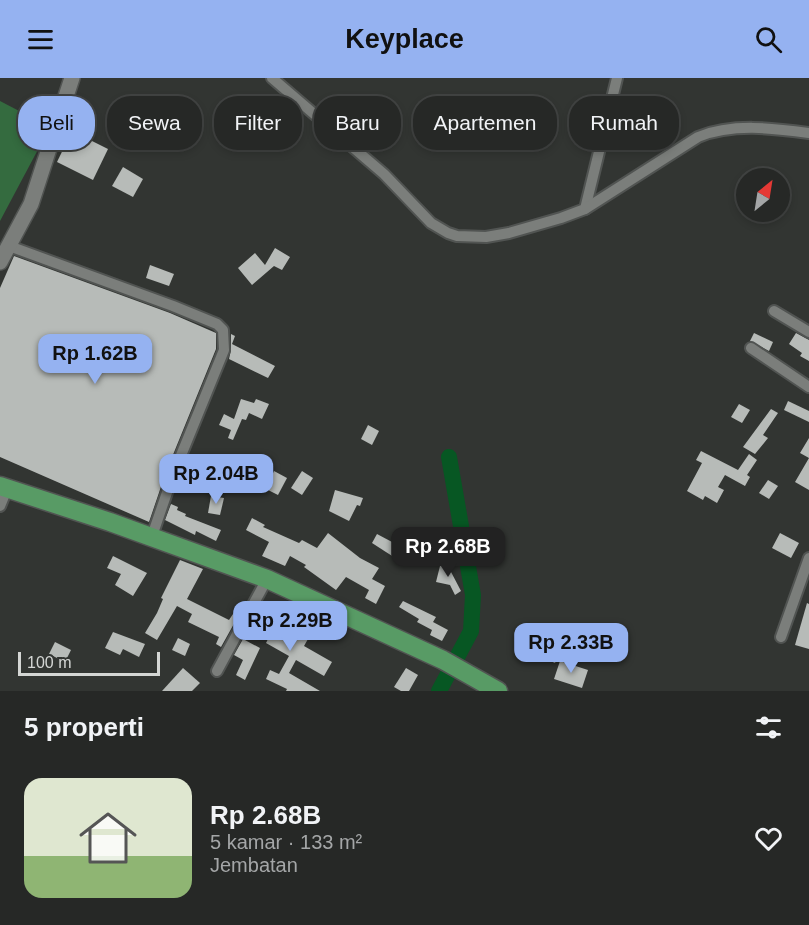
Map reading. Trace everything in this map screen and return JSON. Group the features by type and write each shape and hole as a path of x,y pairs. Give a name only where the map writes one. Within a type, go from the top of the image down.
{"highway":[{"path":"4,487 152,536 267,579 443,660 498,691"}],"street":[{"path":"0,262 31,204 72,78"},
{"path":"272,78 384,174 431,223 458,236 486,237 509,233 585,209 698,137 713,131 780,129 809,133"},
{"path":"585,209 617,78"},
{"path":"9,246 173,306 217,324 223,330 224,350 173,475 152,536"},
{"path":"774,311 809,332"},
{"path":"751,348 809,387"},
{"path":"0,506 4,487"},
{"path":"781,637 809,558"},
{"path":"217,671 267,579"}],"green space":[{"path":"0,101 18,110 18,150 38,150 0,221"}],"building":[{"path":"95,142 108,150 93,180 57,162 63,150 95,150"},
{"path":"123,167 143,179 133,197 112,186"},
{"path":"275,248 290,257 282,270 274,266 252,285 238,268 255,253 265,265"},
{"path":"14,256 170,313 216,333 216,349 166,472 149,522 0,457 0,288"},
{"path":"150,265 174,274 169,286 146,278"},
{"path":"754,333 773,342 769,351 750,341"},
{"path":"796,333 809,340 809,361 800,356 802,353 789,344"},
{"path":"231,334 235,336 232,344 275,366 268,378 229,359"},
{"path":"241,399 254,403 256,399 269,404 262,419 249,413 246,420 242,419 233,440 228,438 231,430 219,425 224,414 234,419"},
{"path":"788,401 809,411 809,422 784,410"},
{"path":"739,404 750,410 742,423 731,417"},
{"path":"771,409 778,413 763,435 768,438 755,454 743,447"},
{"path":"368,425 379,431 372,445 361,439"},
{"path":"809,438 809,458 800,453"},
{"path":"701,451 738,470 749,454 757,460 747,475 750,477 745,486 725,475 718,487 724,490 717,503 705,496 703,500 687,491 702,463 696,460"},
{"path":"239,454 259,463 249,485 229,476"},
{"path":"809,458 809,490 795,482"},
{"path":"274,471 287,478 278,495 266,489"},
{"path":"302,471 313,478 302,495 291,488"},
{"path":"768,480 778,486 769,499 759,493"},
{"path":"335,490 363,498 349,521 329,511"},
{"path":"211,496 224,498 220,515 208,513"},
{"path":"171,504 178,507 177,510 186,514 185,516 221,530 216,541 196,531 195,535 165,520"},
{"path":"252,518 265,525 263,527 299,543 302,540 317,548 328,533 360,558 379,568 372,579 385,586 376,604 365,598 369,590 346,577 336,590 304,567 306,565 290,556 285,566 262,556 269,542 246,530"},
{"path":"780,533 799,543 791,558 772,548"},
{"path":"377,534 409,551 403,563 372,543"},
{"path":"113,556 147,573 133,596 115,585 121,574 107,568"},
{"path":"180,560 203,569 187,599 229,620 235,611 240,613 221,647 216,644 219,637 188,622 192,614 177,606 157,640 145,633 157,613 163,599 161,598"},
{"path":"441,562 451,565 450,570 461,591 455,595 450,585 436,582"},
{"path":"403,601 436,617 433,622 448,630 442,641 430,635 432,630 417,622 419,619 399,607"},
{"path":"807,603 809,604 809,649 795,645"},
{"path":"263,604 274,611 270,619 300,636 305,628 312,632 304,646 332,662 324,676 296,660 289,673 320,691 286,691 287,689 266,679 270,670 279,674 289,656 266,643 271,633 252,625"},
{"path":"559,624 570,629 555,663 543,658"},
{"path":"113,632 145,644 139,657 123,649 120,655 105,648"},
{"path":"586,633 599,637 594,650 581,646"},
{"path":"178,638 190,644 185,656 172,650"},
{"path":"243,639 260,648 245,680 236,675 243,660 234,655"},
{"path":"55,642 71,650 65,662 49,654"},
{"path":"560,661 588,670 582,688 554,679"},
{"path":"183,668 200,683 192,691 162,691"},
{"path":"406,668 418,675 409,691 401,691 394,687"}],"waterway":[{"path":"439,691 471,631 473,595 449,457"}]}
